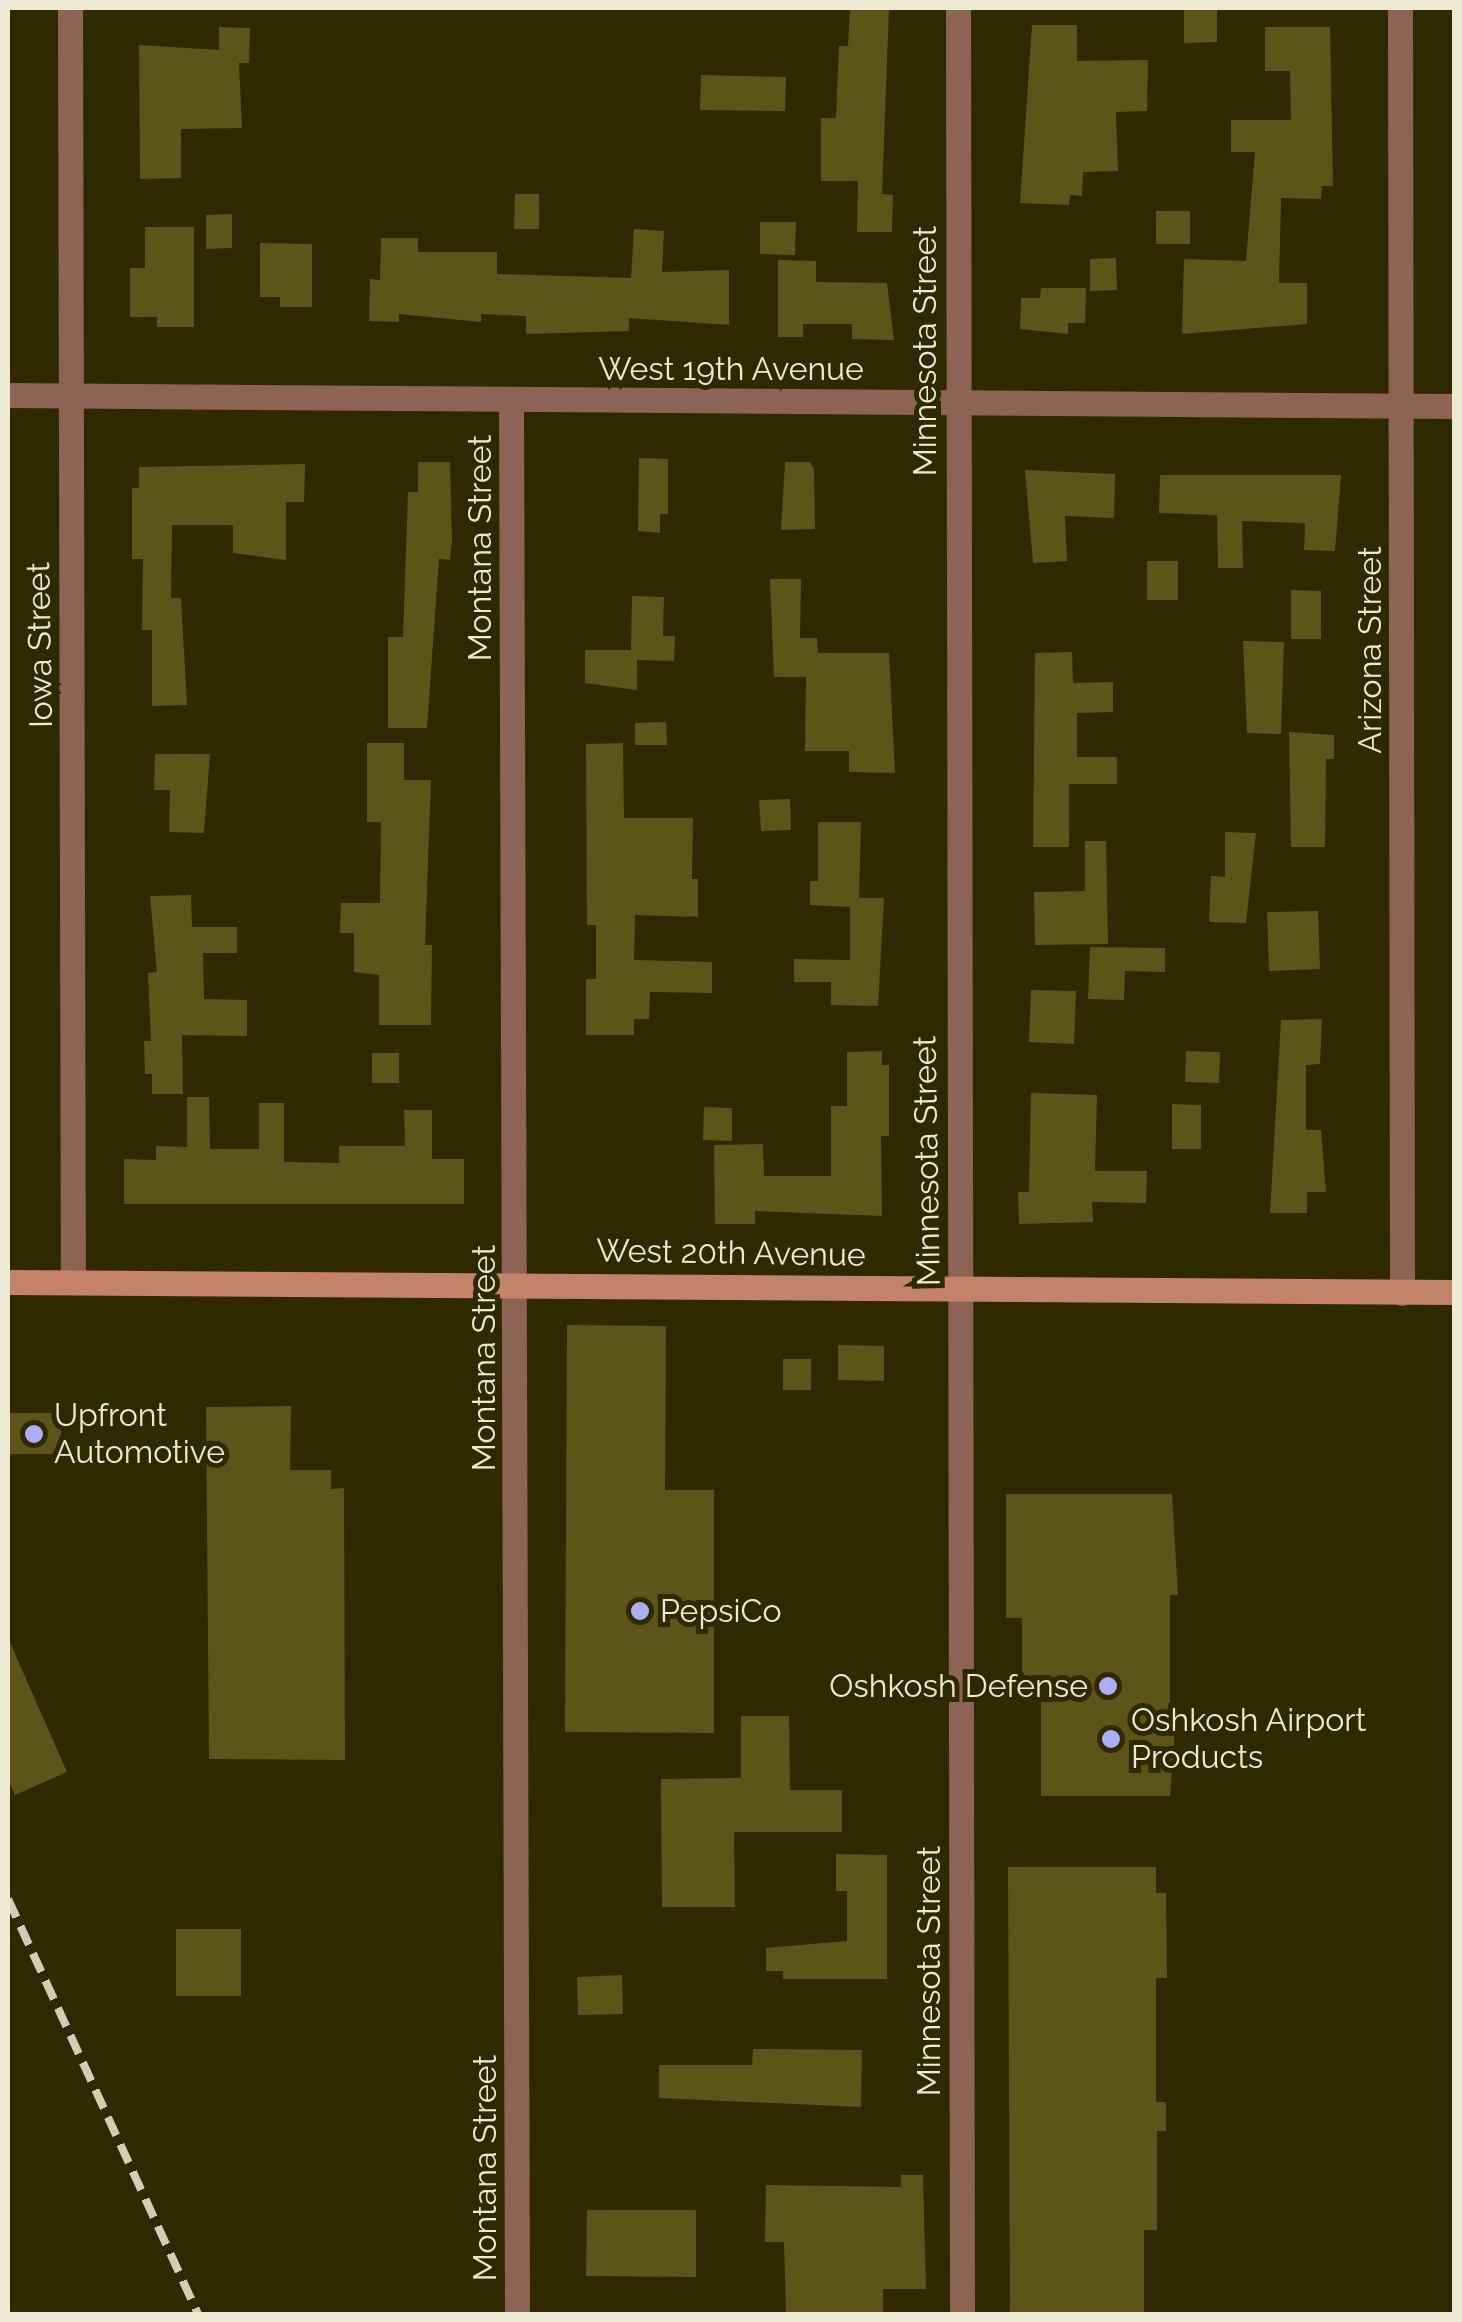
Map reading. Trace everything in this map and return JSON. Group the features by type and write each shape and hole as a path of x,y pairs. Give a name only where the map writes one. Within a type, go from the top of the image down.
{"main road":[{"name":"West 20th Avenue","path":"8,1282 1454,1292"}],"street":[{"name":"Iowa Street","path":"70,8 72,1282"},
{"name":"Minnesota Street","path":"958,8 962,2314"},
{"name":"Arizona Street","path":"1400,8 1402,1293"},
{"name":"West 19th Avenue","path":"8,396 1454,406"},
{"name":"Montana Street","path":"511,401 517,1284 517,2314"}],"building":[{"path":"850,8 889,8 882,194 893,195 892,232 857,232 858,181 821,181 821,118 836,118 839,46 848,46"},
{"path":"1184,8 1217,8 1217,42 1184,43"},
{"path":"1032,25 1077,25 1077,61 1148,60 1147,111 1116,112 1118,171 1083,172 1082,196 1070,195 1069,205 1020,203"},
{"path":"219,27 250,28 249,63 239,63 242,128 181,129 181,178 140,179 139,45 219,50"},
{"path":"1265,27 1330,27 1333,186 1322,186 1321,199 1281,198 1279,283 1307,283 1307,324 1182,334 1184,259 1246,261 1255,152 1231,152 1231,120 1291,120 1290,71 1265,71"},
{"path":"701,75 786,77 785,111 700,110"},
{"path":"515,194 539,194 539,229 514,229"},
{"path":"1156,211 1190,211 1190,244 1156,244"},
{"path":"232,214 232,248 206,249 206,215"},
{"path":"760,222 796,222 795,255 760,254"},
{"path":"145,227 194,227 194,327 157,327 157,317 130,317 130,268 145,268"},
{"path":"634,229 664,231 662,272 729,270 729,325 629,318 629,331 526,334 526,316 481,314 481,322 399,314 399,322 369,321 370,279 380,280 381,238 418,238 418,252 497,252 497,274 631,278"},
{"path":"260,243 312,244 312,307 280,307 280,297 260,297"},
{"path":"1116,258 1117,290 1090,291 1090,259"},
{"path":"778,260 816,261 816,282 887,283 894,340 852,339 852,324 803,324 803,337 778,337"},
{"path":"1041,288 1086,288 1085,323 1068,323 1068,334 1020,329 1021,298 1040,298"},
{"path":"639,458 668,459 668,514 660,514 660,533 638,531"},
{"path":"418,462 450,462 450,560 439,559 427,728 388,728 388,637 403,637 408,492 418,492"},
{"path":"785,462 810,462 814,469 815,529 781,530"},
{"path":"305,464 304,502 286,502 286,560 233,553 233,525 172,525 171,598 181,598 187,705 152,706 152,630 142,630 143,559 132,559 132,488 139,488 139,467"},
{"path":"1025,470 1115,474 1114,518 1065,516 1067,561 1033,563"},
{"path":"1160,475 1341,475 1335,551 1304,550 1305,523 1242,521 1243,568 1218,568 1217,515 1159,513"},
{"path":"1147,561 1178,561 1178,600 1147,600"},
{"path":"770,579 801,579 800,638 817,638 818,653 889,653 895,773 849,772 849,751 805,751 806,677 774,677"},
{"path":"1291,590 1321,591 1321,639 1291,639"},
{"path":"632,596 664,597 663,636 675,636 674,661 637,660 637,690 585,683 585,650 631,650"},
{"path":"1243,641 1284,642 1281,734 1247,733"},
{"path":"1072,652 1073,683 1113,682 1113,712 1077,713 1077,757 1117,757 1117,784 1069,784 1069,847 1033,847 1035,653"},
{"path":"666,722 667,745 635,745 635,723"},
{"path":"1289,732 1334,735 1334,759 1326,759 1325,847 1291,847"},
{"path":"367,743 404,743 404,780 431,780 425,945 432,945 431,1025 379,1025 379,975 354,972 354,933 340,933 341,903 380,903 381,822 367,822"},
{"path":"623,743 624,818 693,818 692,879 698,879 698,917 635,915 634,960 712,962 712,993 650,992 649,1019 634,1019 634,1035 586,1035 586,979 596,979 596,925 587,925 586,744"},
{"path":"155,754 210,754 204,833 169,832 170,790 154,790"},
{"path":"790,799 791,830 761,831 759,800"},
{"path":"818,822 861,822 859,898 884,898 878,1006 831,1005 831,982 794,982 794,959 850,960 850,907 810,905 810,881 818,881"},
{"path":"1225,832 1256,833 1246,923 1209,922 1211,876 1225,877"},
{"path":"1085,841 1106,841 1108,944 1035,945 1034,892 1085,891"},
{"path":"191,895 192,927 237,927 237,953 203,953 204,999 247,1000 247,1036 182,1035 183,1094 152,1094 152,1074 145,1074 144,1041 151,1041 148,973 157,972 150,896"},
{"path":"1318,911 1320,969 1269,971 1267,912"},
{"path":"1090,947 1165,948 1165,972 1125,971 1124,1000 1088,999"},
{"path":"1031,990 1076,991 1074,1044 1029,1042"},
{"path":"1322,1019 1320,1064 1306,1065 1306,1130 1321,1130 1326,1192 1307,1192 1307,1213 1270,1213 1281,1020"},
{"path":"882,1051 882,1065 889,1065 889,1136 881,1136 882,1216 755,1211 755,1224 715,1224 714,1145 763,1144 764,1176 831,1176 831,1106 847,1106 847,1052"},
{"path":"1186,1051 1220,1052 1219,1083 1185,1082"},
{"path":"372,1053 399,1053 399,1083 372,1083"},
{"path":"1031,1093 1097,1095 1095,1171 1147,1171 1146,1203 1092,1202 1093,1222 1019,1224 1018,1192 1029,1192"},
{"path":"187,1097 209,1097 210,1149 259,1149 259,1103 284,1103 284,1162 339,1163 339,1146 405,1146 404,1110 432,1110 432,1159 464,1159 464,1204 124,1204 124,1159 156,1160 156,1146 187,1147"},
{"path":"1172,1104 1201,1105 1201,1149 1172,1149"},
{"path":"704,1107 732,1108 732,1141 703,1140"},
{"name":"PepsiCo","path":"567,1325 666,1326 665,1490 714,1490 714,1733 565,1732"},
{"path":"838,1345 884,1346 884,1381 838,1380"},
{"path":"783,1359 811,1359 811,1390 783,1390"},
{"path":"291,1406 290,1470 331,1470 331,1489 344,1488 345,1760 209,1759 206,1407"},
{"name":"Upfront Automotive","path":"8,1413 61,1413 61,1454 8,1454"},
{"path":"1006,1494 1172,1494 1178,1595 1170,1595 1170,1715 1176,1715 1170,1796 1041,1796 1041,1684 1022,1684 1022,1618 1006,1618"},
{"path":"8,1638 67,1772 15,1795 8,1779"},
{"path":"741,1716 789,1716 790,1790 842,1790 842,1832 734,1832 735,1907 662,1907 661,1779 741,1778"},
{"path":"836,1854 887,1855 887,1979 783,1979 783,1971 766,1971 766,1948 847,1941 847,1891 836,1891"},
{"path":"1008,1867 1156,1867 1156,1893 1166,1893 1167,1978 1156,1978 1156,2102 1166,2102 1166,2131 1157,2131 1157,2230 1144,2230 1144,2314 1010,2314"},
{"path":"176,1929 241,1929 241,1996 176,1996"},
{"path":"622,1975 623,2014 578,2015 577,1977"},
{"path":"753,2049 862,2050 861,2107 659,2098 659,2065 752,2065"},
{"path":"901,2175 923,2175 926,2289 883,2289 883,2314 786,2314 784,2242 765,2242 766,2185 901,2187"},
{"path":"587,2210 696,2210 696,2277 586,2276"}],"railway":[{"path":"8,1899 198,2314"}],"place":[{"name":"Upfront Automotive","path":"34,1434"},
{"name":"PepsiCo","path":"640,1611"},
{"name":"Oshkosh Defense","path":"1108,1686"},
{"name":"Oshkosh Airport Products","path":"1111,1739"}]}
